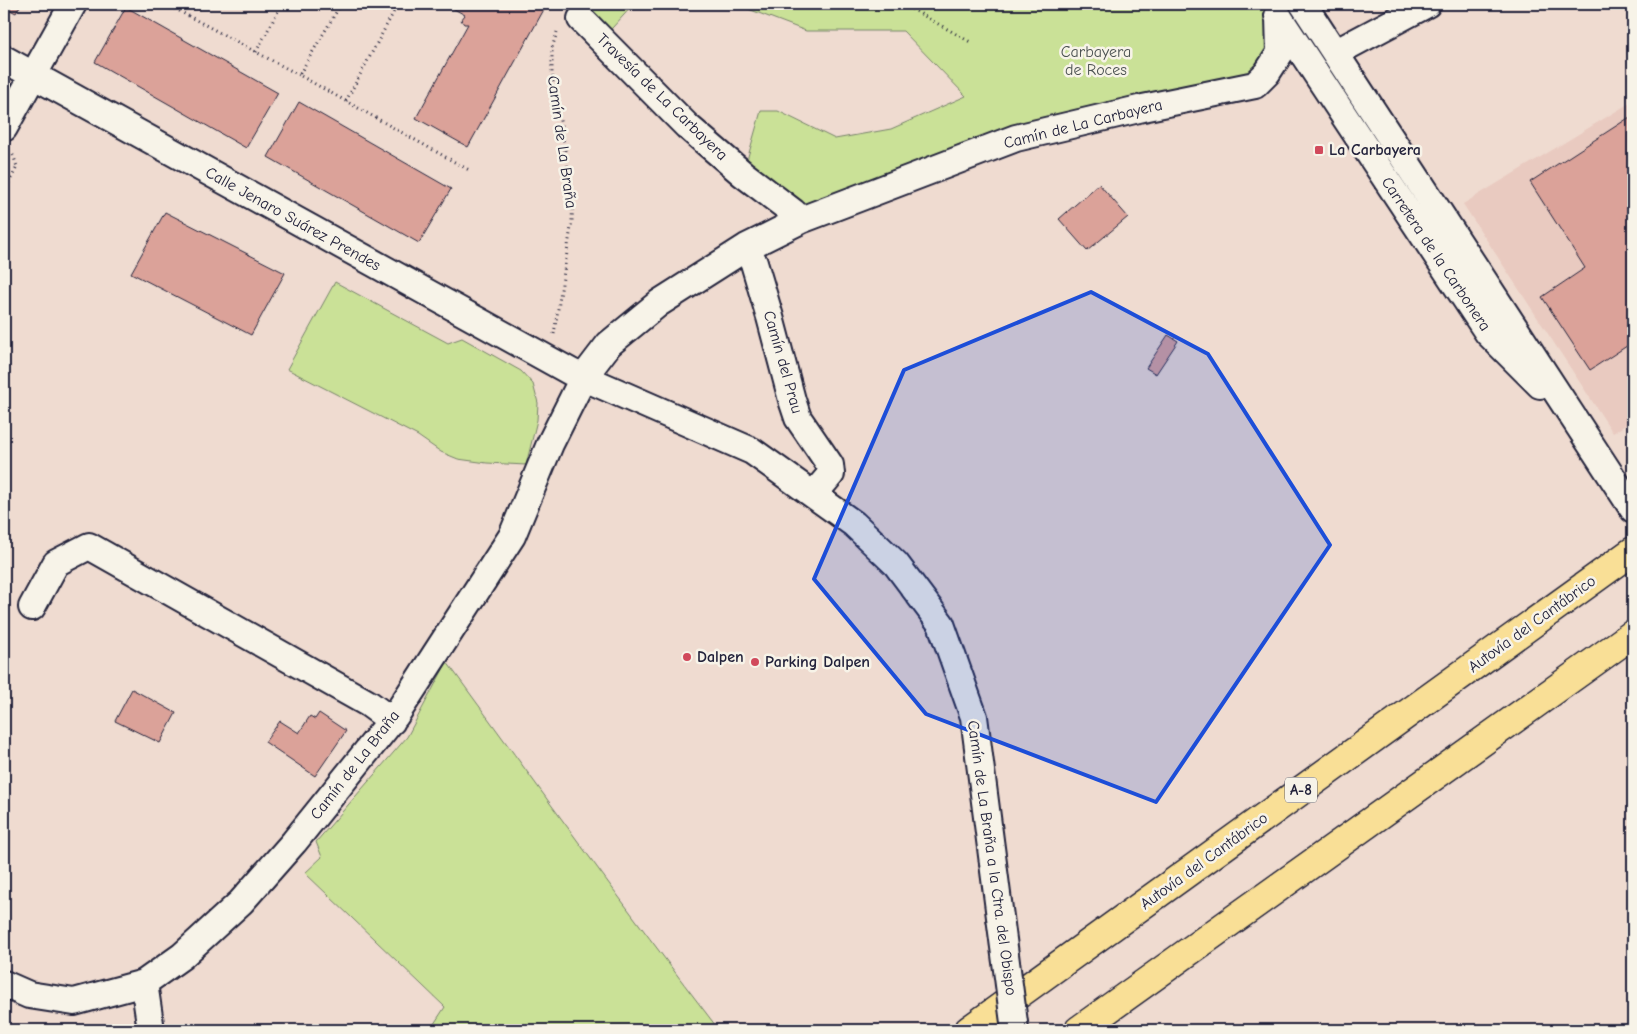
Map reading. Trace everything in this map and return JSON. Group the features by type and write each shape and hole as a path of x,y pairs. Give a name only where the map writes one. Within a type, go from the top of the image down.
{"highway":[{"name":"Autovía del Cantábrico","path":"969,1030 1633,551"},
{"path":"1079,1030 1633,634"}],"street":[{"path":"4,128 73,4"},
{"name":"Carretera de la Carbonera","path":"1303,4 1633,509"},
{"path":"1335,53 1427,4"},
{"name":"Carretera de la Carbonera","path":"1275,10 1488,333 1579,425"},
{"name":"Camín de La Carbayera","path":"747,247 801,220 1016,138 1143,108 1256,85 1267,73 1280,53 1275,10"},
{"name":"Travesía de La Carbayera","path":"581,19 687,126 743,174 794,212 801,220"},
{"name":"Calle Jenaro Suárez Prendes","path":"4,59 583,378"},
{"name":"Camín de La Braña","path":"4,984 29,995 74,1002 144,983 182,956 241,902 294,842 392,721 512,536 550,444 583,378 609,344 659,303 747,247"},
{"name":"Camín del Prau","path":"747,247 754,263 770,316 798,418 830,465 831,474 814,494"},
{"name":"Camín de La Braña a la Ctra. del Obispo","path":"583,378 752,451 854,524 896,564 941,624 974,718 1015,1030"},
{"path":"32,607 56,563 90,546 369,704 392,721"},
{"path":"144,983 152,1030"}],"path":[{"path":"166,4 299,75 468,170"},
{"path":"256,52 282,4"},
{"path":"299,75 341,4"},
{"path":"346,101 398,4"},
{"path":"903,4 972,43"},
{"name":"Camín de La Braña","path":"552,339 572,221 573,198 552,73 552,48 558,30 581,19"},
{"path":"4,148 11,152 17,167 4,192"}],"highlighted area":[{"path":"1091,292 1208,354 1330,545 1156,802 926,714 814,579 904,370"}],"shaded area":[{"path":"1633,101 1633,420 1613,433 1463,204"}],"green space":[{"path":"582,4 634,4 602,39 581,19"},
{"name":"Carbayera de Roces","path":"735,4 1270,4 1279,17 1267,73 1143,108 801,220 743,174 761,111 778,111 835,139 891,129 966,96 903,31 806,31"},
{"path":"335,282 448,343 462,338 521,371 533,384 538,403 537,420 526,465 458,459 441,452 418,436 287,369"},
{"path":"447,662 719,1030 430,1030 445,1007 305,873 322,857 316,842 407,737"}],"building":[{"path":"4,4 21,4 16,13 4,7"},
{"path":"445,4 547,4 468,147 416,118 468,24 464,24 461,20 465,15"},
{"path":"126,7 278,93 246,148 95,62"},
{"path":"299,102 451,189 419,243 268,157"},
{"path":"1633,115 1633,342 1590,370 1542,297 1585,268 1530,182"},
{"path":"1099,184 1128,217 1087,251 1059,219"},
{"path":"165,212 285,273 251,335 131,273"},
{"path":"1168,335 1178,341 1156,374 1146,368"},
{"path":"132,689 176,713 160,743 115,721"},
{"path":"319,713 346,731 315,776 265,742 280,721 299,733 310,716 315,719"}],"place":[{"name":"La Carbayera","path":"1319,150"},
{"name":"Dalpen","path":"687,657"},
{"name":"Parking Dalpen","path":"755,662"}]}
